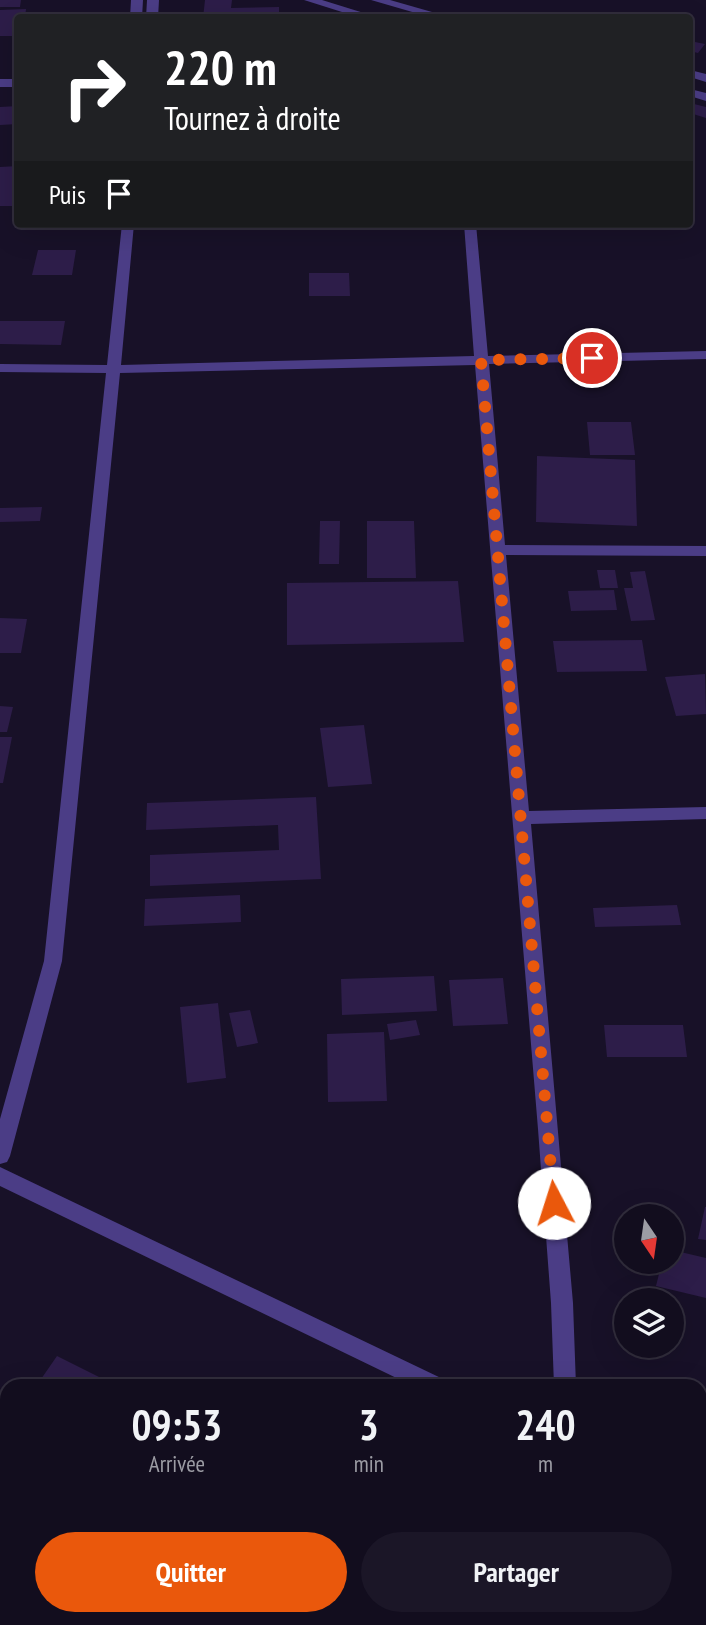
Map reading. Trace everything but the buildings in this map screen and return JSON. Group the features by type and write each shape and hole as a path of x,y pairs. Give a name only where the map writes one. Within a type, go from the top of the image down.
{"street":[{"path":"310,0 361,14"},
{"path":"377,0 432,14"},
{"path":"0,1156 53,961 128,228"},
{"path":"470,228 562,1303 565,1379"},
{"path":"0,368 114,369 706,355"},
{"path":"499,550 706,551"},
{"path":"522,818 706,813"},
{"path":"0,1176 420,1379"}],"route":[{"path":"554,1203 481,360 592,358"}]}
